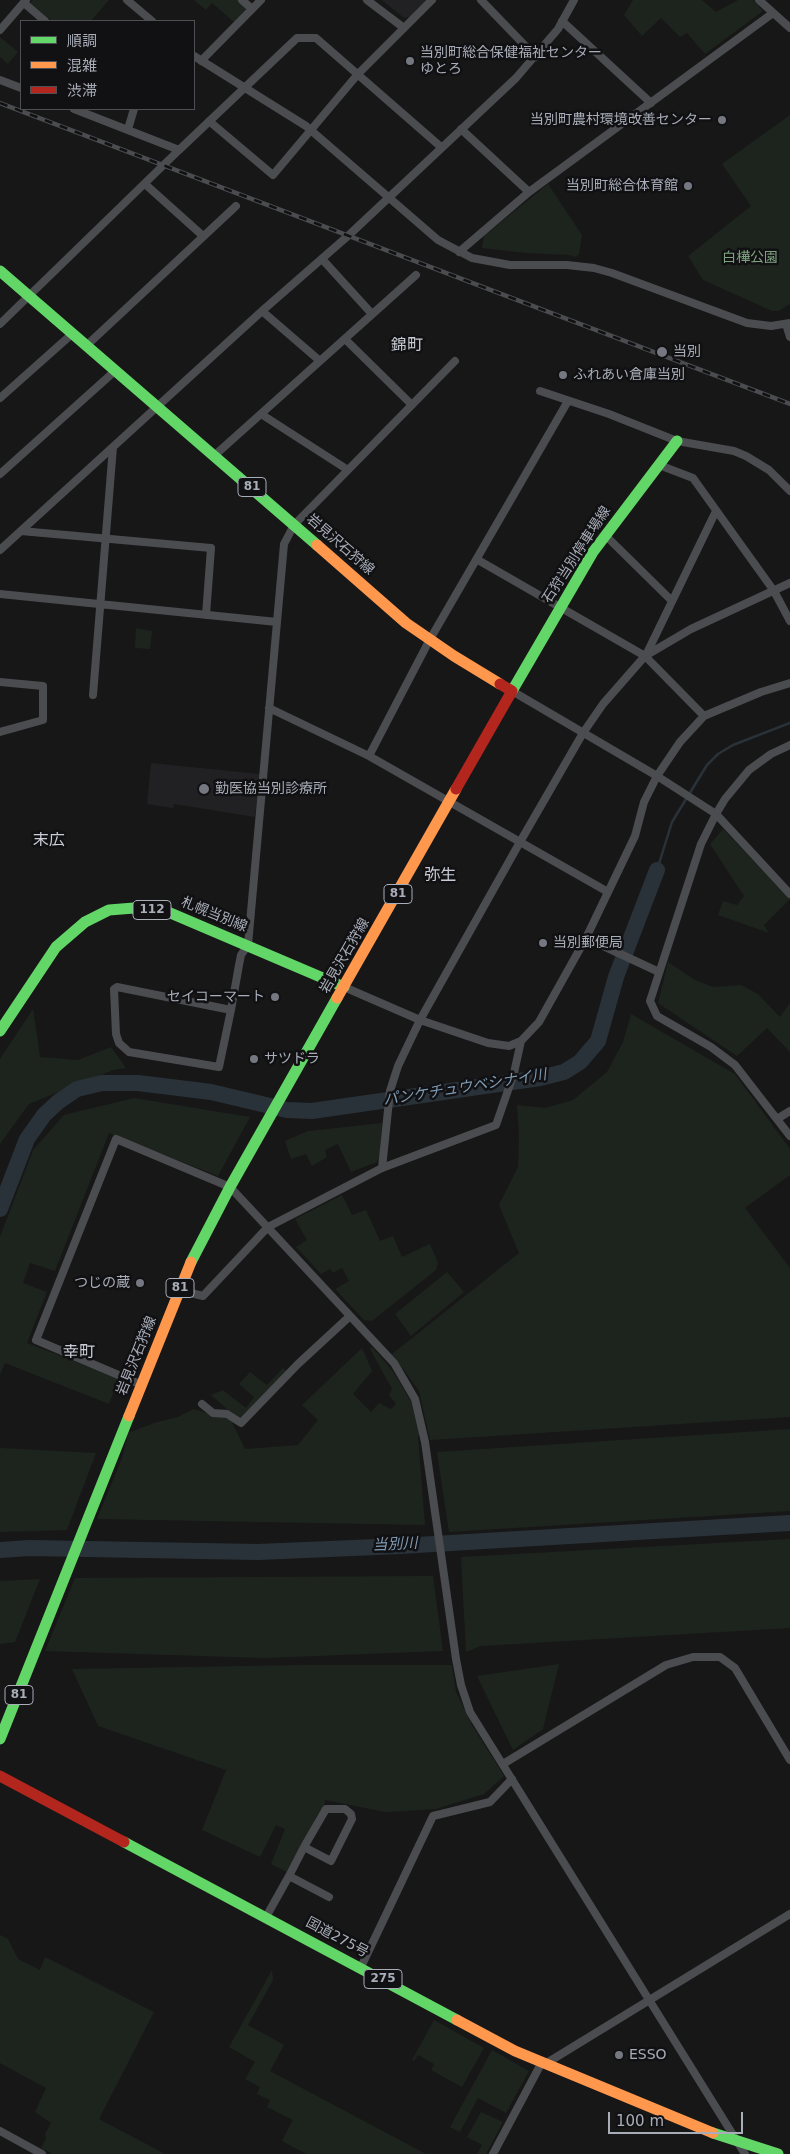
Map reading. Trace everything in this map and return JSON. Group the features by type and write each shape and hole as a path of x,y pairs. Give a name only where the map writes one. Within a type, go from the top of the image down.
{"main road":[{"name":"岩見沢石狩線","path":"0,271 215,455 394,612 430,641 512,691 283,1096 230,1186 201,1241 179,1290 0,1739"},
{"name":"石狩当別停車場線","path":"512,691 605,535 677,441"},
{"name":"札幌当別線","path":"1,1025 56,947 85,922 109,910 134,908 168,912 344,987"},
{"name":"国道275号","path":"0,1776 361,1967 515,2051 700,2129 778,2154"}],"street":[{"path":"127,0 151,20"},
{"path":"242,0 252,8"},
{"path":"202,61 261,0"},
{"path":"367,0 404,28"},
{"path":"209,121 273,175 358,74 432,0"},
{"path":"481,0 536,57"},
{"path":"0,550 262,311 322,259 536,57 562,21 574,0"},
{"path":"759,0 790,28"},
{"path":"0,30 25,1 45,20"},
{"path":"459,252 530,192 773,12"},
{"path":"562,21 651,103"},
{"path":"0,324 297,38 316,38 441,147"},
{"path":"195,57 311,131 438,240 459,252 472,258 498,264 567,265 594,268 612,273 734,320 760,326 788,324 790,337"},
{"path":"0,80 20,88"},
{"path":"77,110 180,150"},
{"path":"128,129 134,110"},
{"path":"460,129 530,192"},
{"path":"145,184 203,236"},
{"path":"86,346 236,206"},
{"path":"322,259 372,314"},
{"path":"215,455 416,275"},
{"path":"262,311 320,361"},
{"path":"0,398 72,334"},
{"path":"345,339 412,405"},
{"path":"231,1010 117,987 114,989 116,1034 119,1042 129,1052 219,1067 231,1010 241,955 248,945 284,544 294,525 455,361"},
{"path":"0,474 116,370"},
{"path":"540,391 610,414 677,441 734,451 769,470 790,491"},
{"path":"369,756 430,641 568,401"},
{"path":"261,414 348,470"},
{"path":"92,695 113,447"},
{"path":"659,465 693,478 774,591 790,621"},
{"path":"382,1168 390,1091 398,1066 420,1020 583,734 603,704 645,656 716,511"},
{"path":"21,531 211,548 206,615"},
{"path":"605,535 672,601"},
{"path":"478,560 645,656 704,716"},
{"path":"645,656 691,629 790,583"},
{"path":"0,594 277,622"},
{"path":"0,682 43,686 43,720 0,732"},
{"path":"344,987 420,1020 498,1046 509,1046 521,1041 543,1017 586,938 635,836 644,802 657,776 680,742 704,716 761,692 790,683"},
{"path":"512,691 657,776 716,814 790,894"},
{"path":"269,708 369,756 608,892"},
{"path":"790,745 771,754 749,770 725,798 716,814 701,844 650,1001 657,1016 711,1047 735,1065 790,1136"},
{"path":"586,938 659,972"},
{"path":"179,1290 202,1296 268,1227 382,1168 496,1125 503,1100 514,1073 521,1041"},
{"path":"777,1119 790,1111"},
{"path":"142,1385 36,1340 116,1139 230,1186 394,1363 415,1398 425,1442 456,1659 461,1685 470,1712 745,2154"},
{"path":"202,1404 213,1413 227,1414 241,1423 298,1364 350,1316"},
{"path":"503,1764 666,1665 693,1656 720,1657 735,1668 790,1760"},
{"path":"361,1967 433,1816 490,1802 512,1779"},
{"path":"266,1917 304,1847 326,1809 345,1809 351,1814 352,1819 331,1861 304,1847"},
{"path":"289,1876 329,1897"},
{"path":"493,2154 544,2063 790,1914"},
{"path":"0,2132 42,2154"}],"shaded area":[{"path":"382,0 428,0 410,17 404,18"},
{"name":"勤医協当別診療所","path":"151,763 260,774 255,817 174,804 173,808 147,804"}],"green space":[{"path":"33,0 109,0 92,20 51,20 30,3"},
{"path":"194,0 238,0 247,8 234,22 212,3 206,10"},
{"path":"633,0 702,0 716,12 738,0 753,0 763,11 705,54 687,33 680,37 661,18 642,36 624,15"},
{"path":"0,37 18,52 8,64 0,57"},
{"name":"白樺公園","path":"790,115 790,304 779,311 772,311 703,280 688,256 751,206 722,164"},
{"path":"548,184 582,235 579,254 576,257 482,248 484,236"},
{"path":"136,628 152,631 150,649 135,648"},
{"path":"723,829 790,899 764,925 769,933 718,915 723,901 737,905 744,896 710,844"},
{"path":"668,962 695,980 713,987 741,985 758,994 780,1017 790,1003 790,1052 767,1028 737,1056 658,1003"},
{"path":"33,1009 40,1057 78,1060 111,1047 126,1068 113,1070 29,1104 0,1144 0,1059"},
{"path":"631,1014 735,1074 790,1149 790,1175 745,1208 790,1268 790,1417 430,1440 419,1391 392,1354 519,1253 499,1205 518,1167 519,1134 517,1105 545,1108 573,1100 607,1072 623,1042"},
{"path":"134,1098 250,1117 218,1176 109,1133 55,1271 30,1263 23,1283 47,1292 27,1343 119,1378 109,1404 5,1363 0,1375 0,1237 33,1150 64,1115"},
{"path":"382,1123 380,1156 377,1162 351,1172 338,1144 325,1150 327,1157 312,1166 306,1154 291,1159 285,1141 308,1131"},
{"path":"342,1195 352,1215 366,1210 380,1241 393,1236 402,1257 430,1244 438,1263 436,1270 372,1321 364,1320 335,1289 349,1281 342,1268 333,1273 330,1269 321,1274 296,1247 307,1240 295,1219"},
{"path":"447,1272 464,1292 411,1336 395,1314"},
{"path":"372,1347 392,1370 411,1401 420,1434 418,1437 425,1525 97,1519 122,1458 128,1433 154,1423 178,1417 193,1409 231,1420 245,1449 298,1445 318,1420 302,1405 362,1348 372,1371 353,1394 371,1412 379,1403 391,1409 396,1404 389,1395 392,1389 370,1349"},
{"path":"283,1368 286,1371 242,1419 237,1418 211,1395 223,1390 246,1408 254,1397 239,1384 250,1372 267,1385"},
{"path":"790,1429 790,1511 449,1532 437,1452"},
{"path":"0,1448 96,1453 67,1530 0,1532"},
{"path":"790,1539 790,1628 481,1646 466,1652 461,1557"},
{"path":"433,1576 443,1651 264,1658 45,1651 75,1578"},
{"path":"40,1579 15,1642 0,1644 0,1581"},
{"path":"559,1664 543,1729 513,1750 477,1676"},
{"path":"303,1665 452,1665 456,1692 472,1725 504,1776 484,1794 436,1809 385,1812 325,1800 324,1807 316,1817 310,1833 301,1845 287,1872 271,1864 285,1829 276,1825 260,1857 202,1830 226,1770 98,1726 72,1669"},
{"path":"0,1935 8,1939 18,1959 40,1970 45,1957 154,2012 99,2119 165,2154 53,2154 41,2148 51,2123 35,2112 46,2088 0,2063"},
{"path":"272,1970 273,1980 248,2025 284,2045 270,2071 426,2154 306,2154 282,2141 293,2120 267,2107 270,2100 257,2094 260,2087 245,2079 255,2062 229,2047"},
{"path":"434,2020 484,2048 462,2087 431,2070 434,2064 418,2055 414,2061 412,2060"},
{"path":"492,2050 529,2071 506,2113 478,2098 460,2132 450,2127"},
{"path":"481,2112 503,2122 486,2154 477,2154 482,2145 467,2137"}],"waterway":[{"name":"パンケチュウベシナイ川","path":"657,870 672,822 707,765 718,754 733,745 790,723"},
{"name":"パンケチュウベシナイ川","path":"0,1209 27,1139 44,1115 58,1102 77,1089 102,1083 138,1083 211,1092 287,1110 312,1111 540,1078 564,1072 580,1062 598,1041 616,977 657,870"},
{"name":"当別川","path":"0,1550 29,1548 258,1552 400,1546 790,1523"}],"railway":[{"path":"0,103 790,404"}],"traffic: fast":[{"path":"0,271 317,545"},
{"path":"512,691 593,552 677,441"},
{"path":"0,1031 56,947 85,922 109,910 134,908 168,912 344,987"},
{"path":"191,1262 230,1187 337,998"},
{"path":"0,1739 129,1416"},
{"path":"124,1842 457,2020"},
{"path":"713,2133 778,2154"}],"traffic: slow":[{"path":"317,545 406,623 454,656 500,684"},
{"path":"337,998 456,789"},
{"path":"129,1416 191,1262"},
{"path":"457,2020 515,2051 713,2133"}],"traffic: jam":[{"path":"456,789 512,691 500,684"},
{"path":"0,1776 124,1842"}],"place":[{"name":"当別町総合保健福祉センター ゆとろ","path":"410,61"},
{"name":"当別町農村環境改善センター","path":"722,120"},
{"name":"当別町総合体育館","path":"688,186"},
{"name":"当別","path":"662,352"},
{"name":"ふれあい倉庫当別","path":"563,375"},
{"name":"勤医協当別診療所","path":"204,789"},
{"name":"当別郵便局","path":"543,943"},
{"name":"セイコーマート","path":"275,997"},
{"name":"サツドラ","path":"254,1059"},
{"name":"つじの蔵","path":"140,1283"},
{"name":"ESSO","path":"619,2055"}],"district":[{"name":"錦町","path":"407,346"},
{"name":"末広","path":"49,841"},
{"name":"弥生","path":"440,876"},
{"name":"幸町","path":"79,1353"}]}
